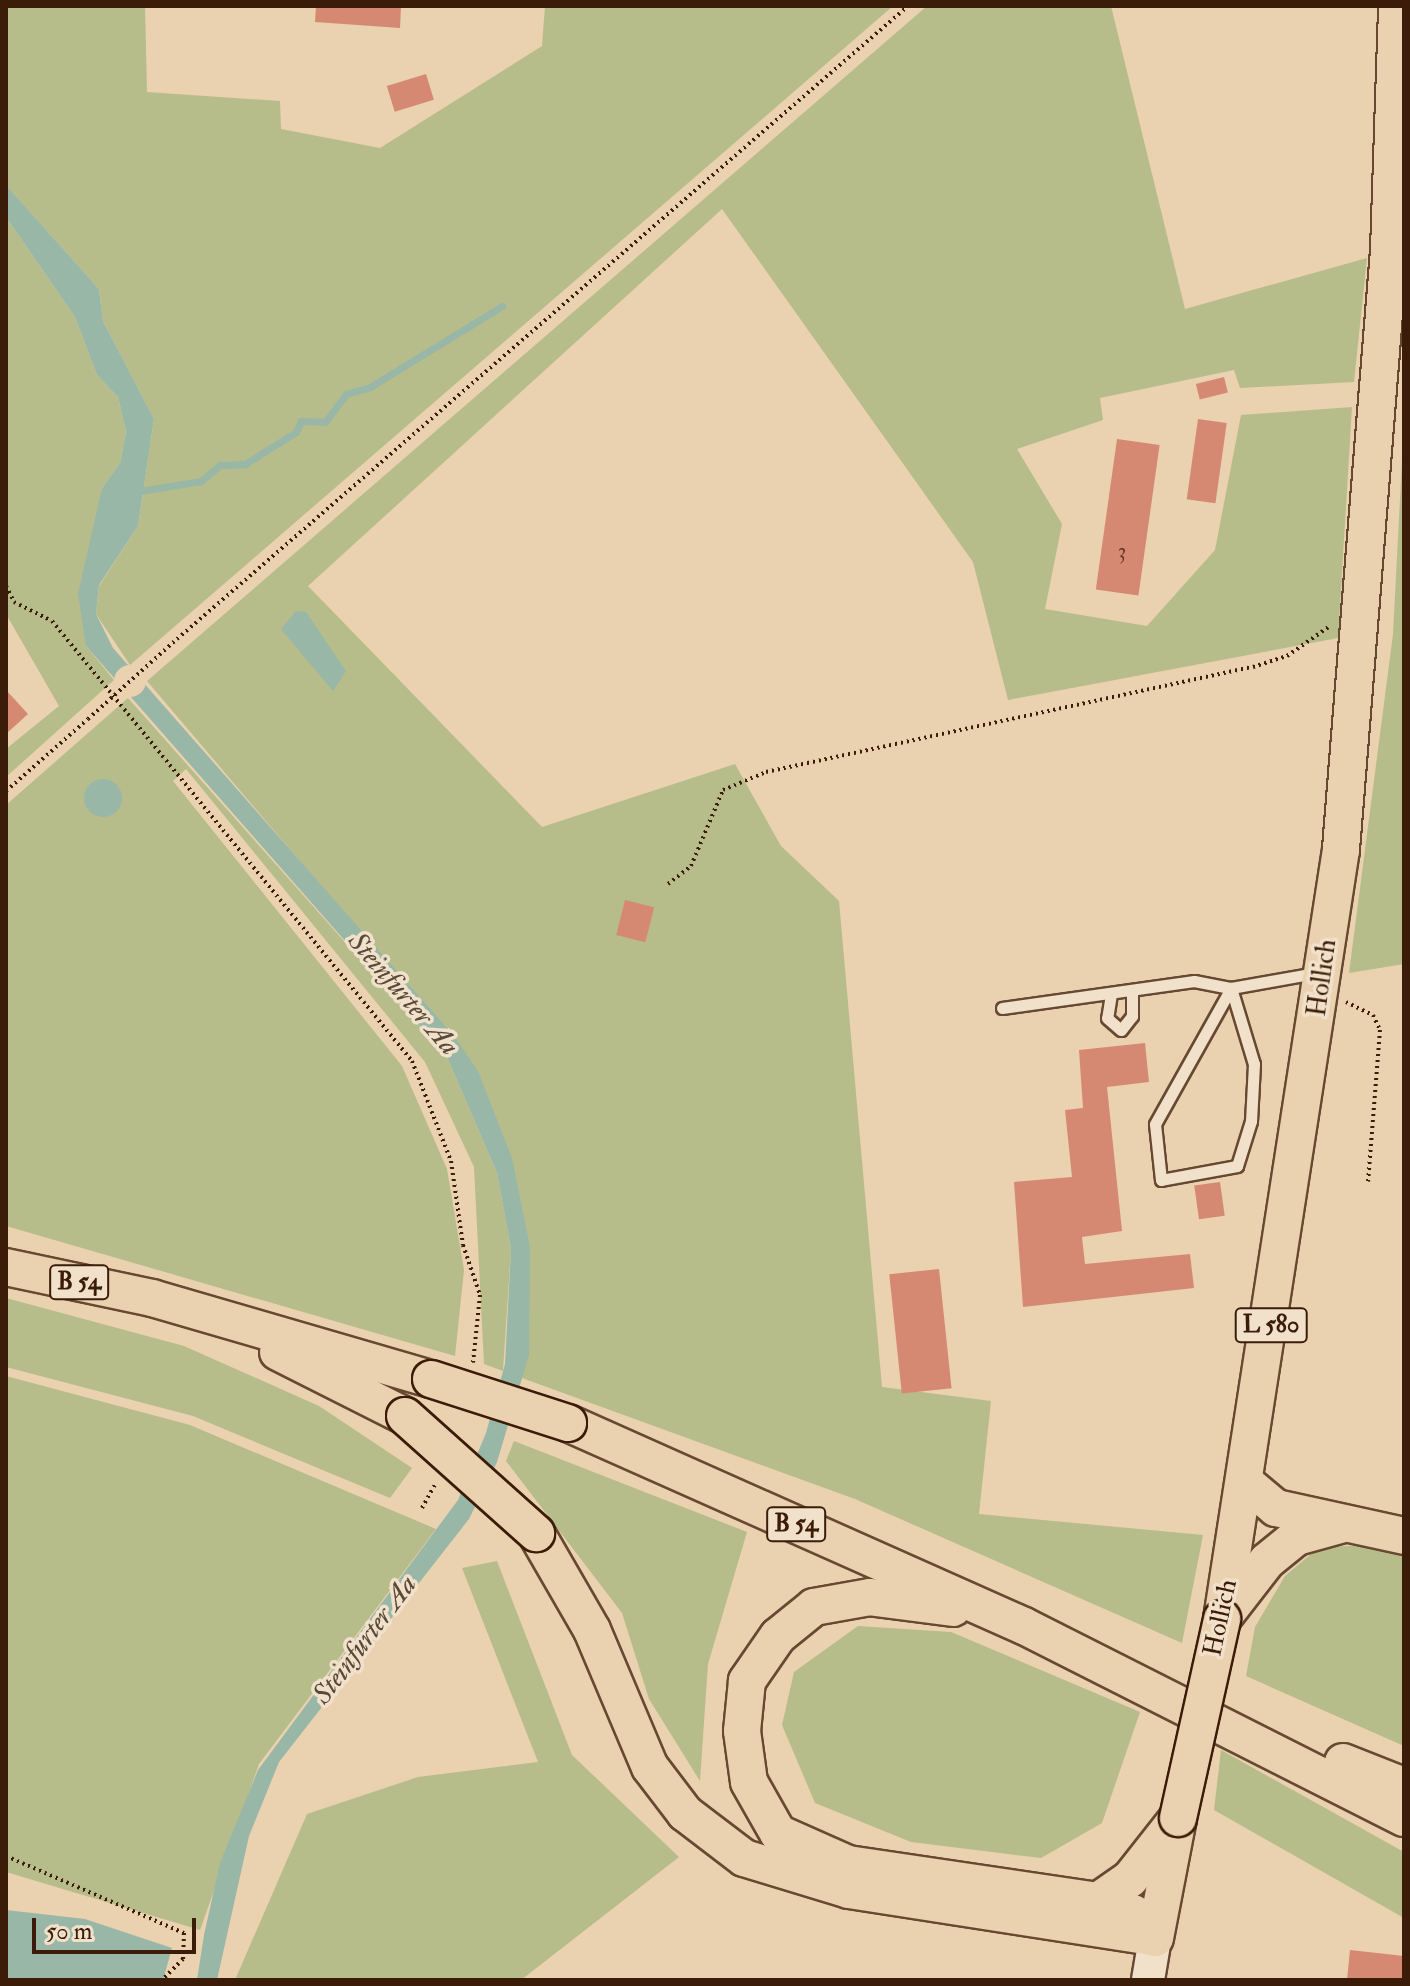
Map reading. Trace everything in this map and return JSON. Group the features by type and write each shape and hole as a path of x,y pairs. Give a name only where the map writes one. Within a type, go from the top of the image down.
{"main road":[{"name":"Hollich","path":"1155,1938 1222,1619 1246,1483 1322,984 1363,624 1389,251 1397,6"},
{"name":"B 54","path":"6,1267 152,1298 431,1379 768,1491 970,1575 1343,1762 1404,1796"},
{"path":"152,1298 405,1416 536,1533 592,1630 650,1767 685,1813 744,1858 849,1890 1155,1938"},
{"name":"B 54","path":"568,1423 1024,1626 1404,1818"},
{"path":"1246,1483 1404,1513"},
{"path":"1246,1483 1276,1508 1340,1525 1404,1536"},
{"path":"1222,1619 1267,1561 1297,1537 1340,1525"},
{"path":"1024,1626 870,1597 814,1607 778,1636 747,1681 749,1782 778,1833 848,1864 1098,1901 1133,1913 1155,1938"},
{"path":"1343,1762 1404,1786"},
{"path":"1098,1901 1157,1851 1178,1818"},
{"name":"L 580","path":"1148,1980 1155,1938"}],"lane":[{"path":"1002,1008 1194,981 1231,988 1322,984"},
{"path":"1231,988 1247,1021 1254,1064 1251,1121 1237,1166 1161,1180 1155,1124 1231,988"},
{"path":"1111,994 1107,1018 1121,1030 1132,1016 1132,991"}],"path":[{"path":"6,791 908,6"},
{"path":"6,586 14,602 52,621 412,1061 451,1161 463,1245 480,1295 472,1377"},
{"path":"668,884 691,866 723,790 766,772 1253,667 1287,656 1327,626 1363,624"},
{"path":"1322,984 1360,1005 1380,1030 1368,1182"},
{"path":"422,1508 443,1472"},
{"path":"6,1856 184,1933"},
{"path":"162,1980 183,1959 186,1926"}],"green space":[{"path":"6,6 145,6 147,92 280,101 281,129 380,148 542,46 545,6 893,6 130,665 96,614 99,586 138,526 154,419 103,321 99,289 6,185"},
{"path":"927,6 1111,6 1185,309 1367,258 1354,382 1240,388 1234,370 1100,398 1103,420 1017,449 1062,524 1045,609 1147,626 1215,550 1241,415 1352,407 1338,638 1008,700 973,562 722,209 308,586 542,827 735,764 781,846 839,901 882,1387 991,1401 979,1514 1203,1535 1182,1643 855,1499 522,1378 530,1247 478,1071 147,681"},
{"path":"6,217 75,317 97,375 118,397 126,432 120,463 102,488 86,646 114,680 6,777 6,749 59,706 6,614"},
{"path":"1404,422 1404,964 1349,973 1393,634"},
{"path":"128,698 447,1057 497,1173 511,1249 503,1371 484,1364 474,1167 425,1062 186,769 173,781 402,1066 447,1169 464,1270 455,1356 6,1226 6,805"},
{"path":"6,1298 184,1346 319,1406 412,1468 390,1498 193,1416 6,1367"},
{"path":"6,1376 190,1425 436,1529 259,1764 200,1930 6,1872"},
{"path":"514,1441 747,1532 708,1664 700,1781 649,1699 622,1613 506,1461"},
{"path":"1373,1544 1404,1551 1404,1746 1246,1676 1255,1627 1285,1576 1318,1548"},
{"path":"497,1561 572,1755 679,1857 521,1980 235,1980 307,1814 418,1777 538,1762 462,1568"},
{"path":"858,1626 951,1632 1140,1712 1102,1823 1041,1858 911,1842 815,1803 782,1725 794,1672"},
{"path":"1221,1750 1404,1852 1404,1918 1214,1810"}],"water":[{"name":"Steinfurter Aa","path":"6,185 99,289 103,321 154,419 138,526 99,585 96,614 113,648 454,1036 478,1071 512,1158 530,1247 529,1355 497,1462 469,1519 279,1762 249,1836 217,1980 197,1980 204,1935 220,1863 258,1770 458,1500 486,1433 505,1364 511,1249 497,1173 447,1057 86,646 78,594 102,488 120,463 126,432 118,397 97,375 75,317 6,217"},
{"path":"296,611 306,612 346,671 333,691 281,629"},
{"path":"103,779 117,784 122,798 117,812 103,817 89,812 84,798 89,784"},
{"path":"6,1910 85,1919 172,1948 163,1980 6,1980"}],"pier":[{"path":"130,665 141,670 146,681 141,692 130,697 119,692 114,681 119,670"}],"building":[{"path":"316,6 401,6 400,28 315,22"},
{"path":"426,74 434,100 395,112 387,86"},
{"path":"1224,377 1228,393 1200,400 1196,384"},
{"path":"1198,419 1227,423 1215,503 1187,499"},
{"path":"1117,439 1160,445 1138,596 1096,590"},
{"path":"6,690 28,714 6,734"},
{"path":"625,900 654,907 645,942 616,935"},
{"path":"1145,1043 1149,1082 1107,1087 1122,1231 1082,1237 1085,1264 1190,1254 1194,1288 1023,1307 1014,1182 1072,1177 1065,1110 1083,1108 1079,1050"},
{"path":"1220,1182 1225,1216 1199,1219 1194,1186"},
{"path":"939,1269 952,1388 902,1394 889,1274"},
{"path":"1350,1950 1404,1956 1404,1980 1347,1980"}],"waterway":[{"path":"140,491 201,481 220,465 245,464 296,432 301,421 325,422 346,394 370,387 502,306"}]}
